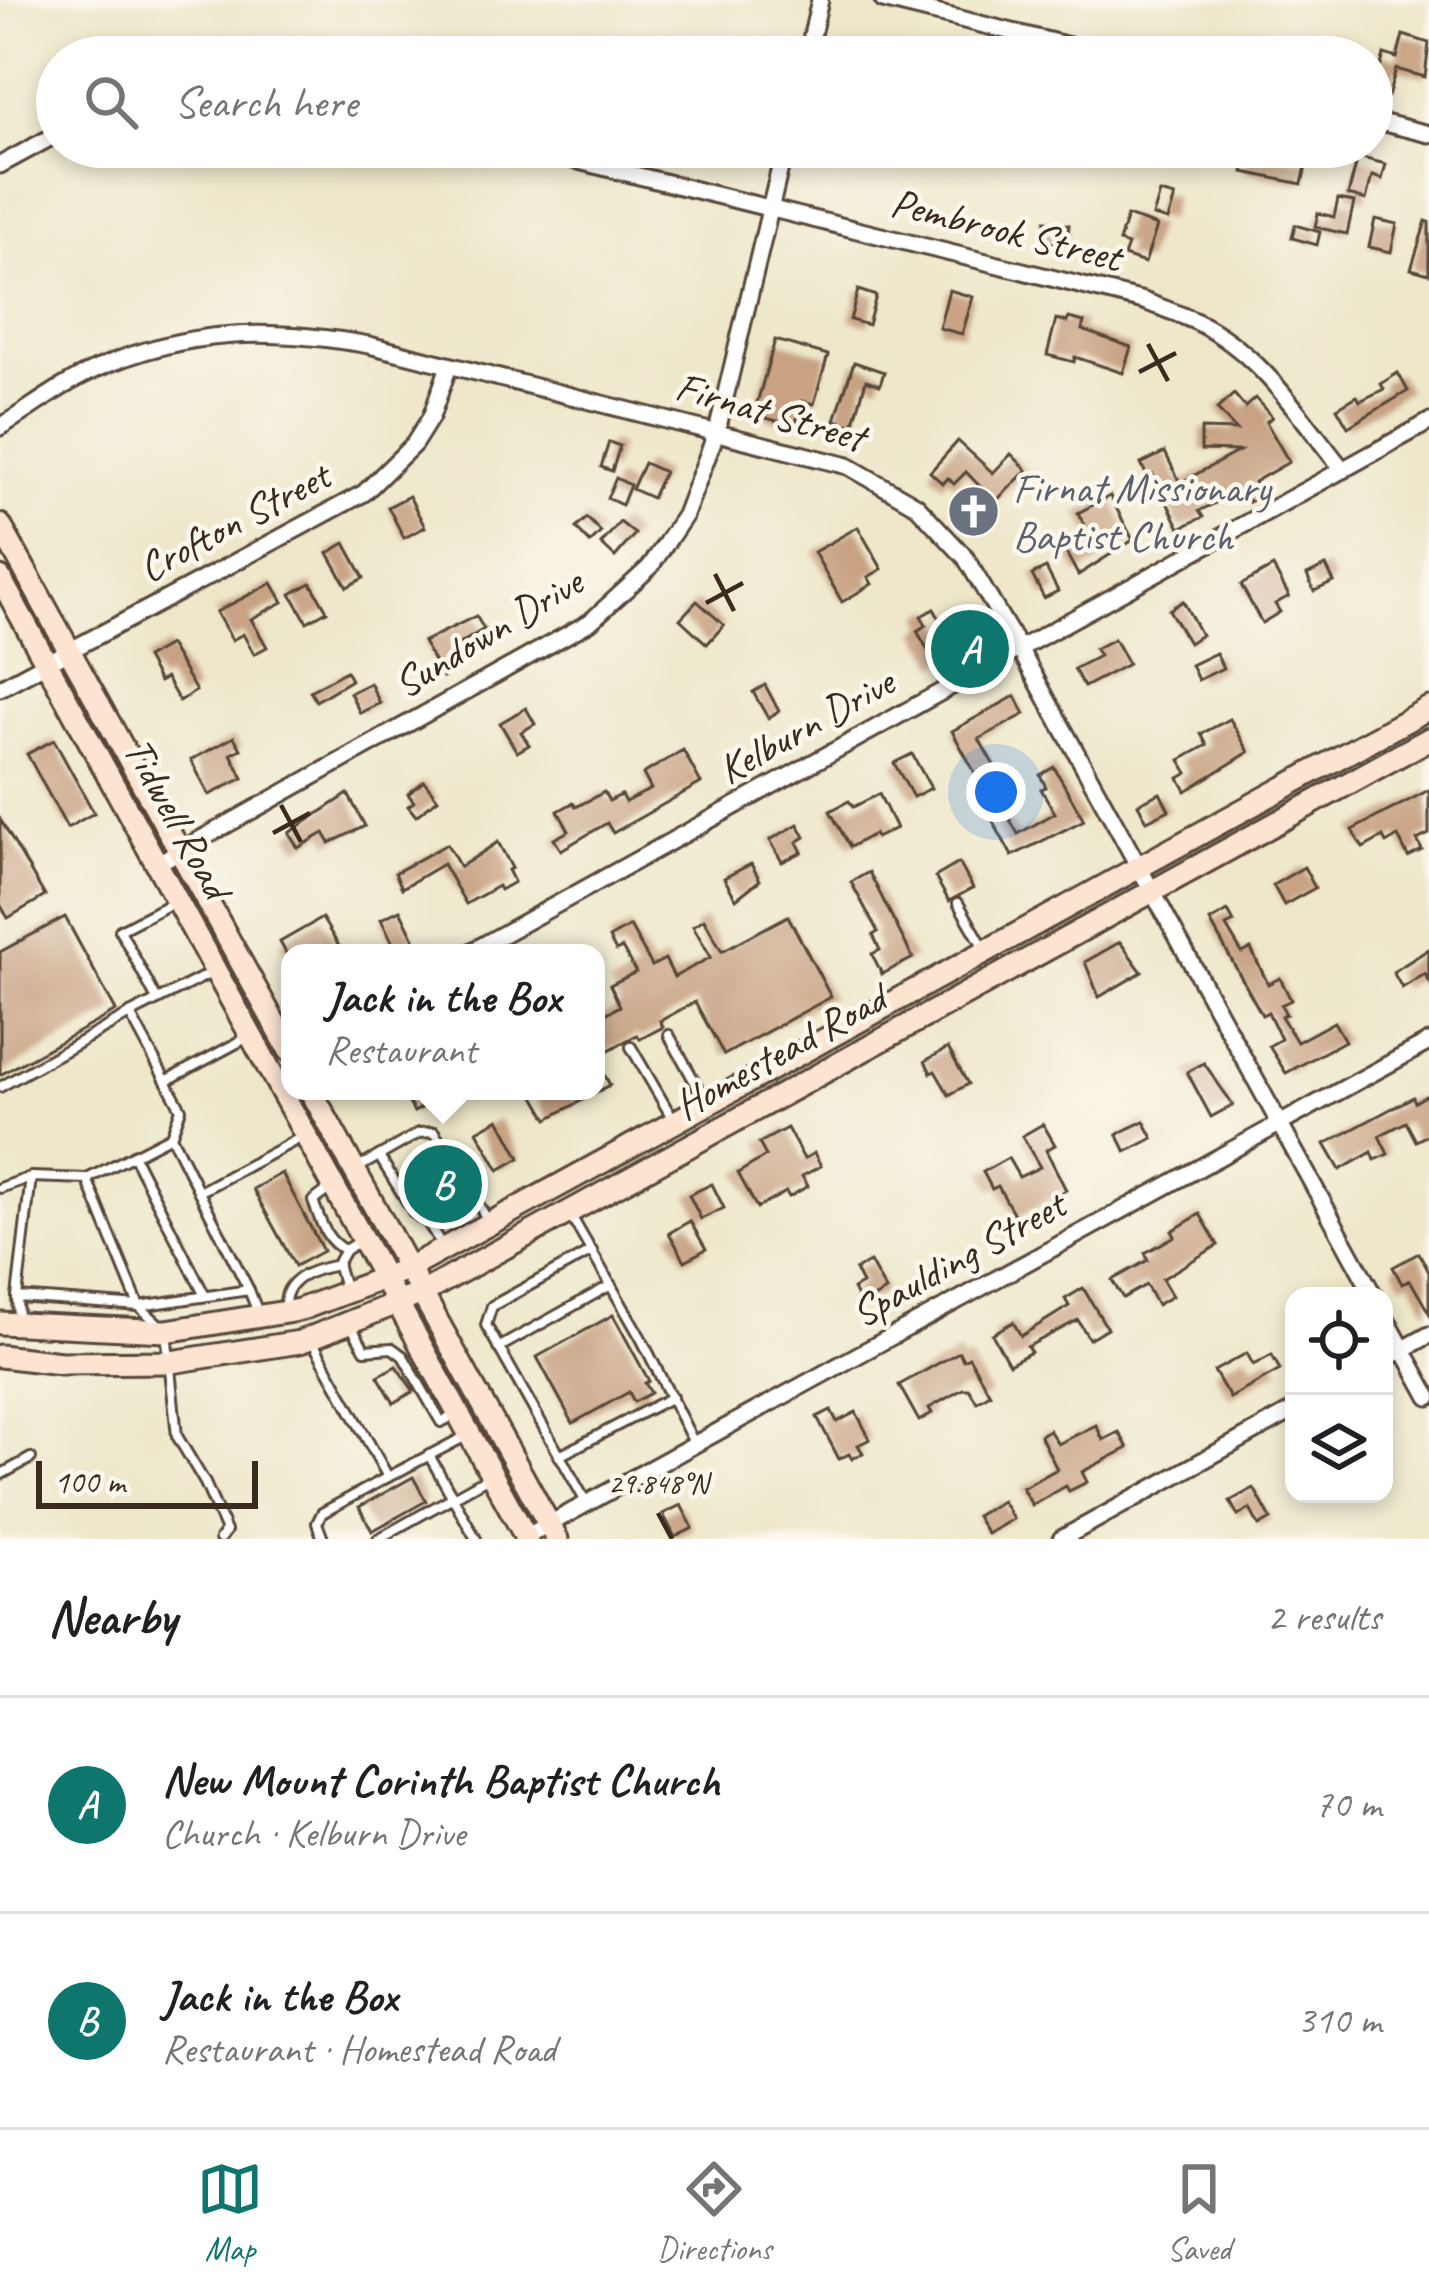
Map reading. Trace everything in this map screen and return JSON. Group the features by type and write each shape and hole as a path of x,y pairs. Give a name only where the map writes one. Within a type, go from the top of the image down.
{"main road":[{"name":"Tidwell Road","path":"0,525 281,1036"},
{"name":"Tidwell Road","path":"0,578 281,1088"},
{"name":"Homestead Road","path":"9,1324 166,1331 286,1312 396,1273 1429,708"},
{"name":"Homestead Road","path":"0,1356 61,1364 171,1362 310,1338 422,1293 1429,739"},
{"path":"1356,748 1370,772"},
{"path":"789,1060 806,1083"},
{"name":"Tidwell Road","path":"287,1100 334,1185 354,1244 422,1293 553,1532"},
{"name":"Tidwell Road","path":"316,1100 354,1170 396,1273 400,1302 435,1390 465,1423 525,1538"},
{"path":"597,1165 608,1191"}],"street":[{"path":"812,36 820,0"},
{"path":"883,0 1029,36"},
{"path":"1393,125 1429,134"},
{"path":"0,165 36,145"},
{"name":"Pembrook Street","path":"606,168 1144,302 1200,324 1238,348 1277,385 1342,470"},
{"name":"Sundown Drive","path":"158,863 590,622 650,567 685,514 717,430 780,168"},
{"name":"Firnat Street","path":"0,427 93,370 167,345 240,332 311,335 369,345 848,466 916,505 964,557 1020,650 1369,1287"},
{"name":"Crofton Street","path":"0,688 364,493 414,444 436,405 449,366"},
{"name":"Kelburn Drive","path":"486,944 1429,422"},
{"name":"Spaulding Street","path":"525,1538 553,1532 586,1504 1429,1042"},
{"path":"268,1064 281,1057"},
{"path":"1393,1332 1429,1397"},
{"path":"1393,1354 1429,1335"},
{"path":"1061,1539 1285,1415"}],"lane":[{"path":"157,1000 120,930 178,900"},
{"path":"958,903 986,953"},
{"path":"0,1087 217,971"},
{"path":"0,1188 32,1177 87,1178 171,1136 182,1109 130,1014"},
{"path":"166,1081 252,1035"},
{"path":"669,1035 707,1105"},
{"path":"631,1047 675,1123"},
{"path":"354,1170 419,1133 440,1135 490,1223"},
{"path":"200,1192 306,1135"},
{"path":"171,1136 260,1316"},
{"path":"133,1155 206,1296"},
{"path":"380,1156 414,1214 428,1223 444,1249"},
{"path":"9,1324 32,1177"},
{"path":"87,1178 139,1306 166,1331 177,1436 226,1531 220,1539"},
{"path":"569,1213 694,1444"},
{"path":"286,1312 284,1294 292,1284 317,1268 337,1265 354,1244"},
{"path":"586,1504 486,1325 492,1306 592,1251"},
{"path":"337,1265 346,1292"},
{"path":"498,1348 611,1285"},
{"path":"16,1298 139,1306 249,1290"},
{"path":"349,1322 365,1350 392,1348 435,1390"},
{"path":"310,1338 388,1477"},
{"path":"559,1456 672,1396"},
{"path":"322,1539 317,1523 322,1513 429,1456 465,1423"},
{"path":"429,1456 476,1539"},
{"path":"0,1475 31,1458"},
{"path":"378,1539 492,1475"}],"building":[{"path":"1403,35 1429,43 1425,77 1396,69 1393,80 1393,57 1397,58"},
{"path":"1245,168 1306,168 1302,184 1244,172"},
{"path":"1355,168 1385,168 1382,179 1372,176 1366,200 1348,195"},
{"path":"1160,193 1175,197 1168,220 1153,216"},
{"path":"1338,199 1354,202 1347,234 1315,227 1318,213 1334,217"},
{"path":"1127,216 1157,226 1145,263 1124,256 1128,245 1119,242"},
{"path":"1375,219 1397,224 1391,252 1369,247"},
{"path":"1045,221 1069,225 1066,245 1042,241"},
{"path":"1429,222 1429,274 1411,269"},
{"path":"1295,225 1320,232 1317,245 1292,238"},
{"path":"858,290 876,296 868,325 850,320"},
{"path":"949,290 973,297 962,334 939,328"},
{"path":"1069,318 1084,322 1082,330 1131,347 1123,373 1075,357 1074,362 1047,355 1056,319 1067,322"},
{"path":"775,340 828,355 814,404 802,401 795,426 755,410"},
{"path":"854,362 884,372 880,385 866,380 853,426 835,420"},
{"path":"1398,373 1408,391 1348,427 1337,408 1357,396 1360,401 1384,389 1381,384"},
{"path":"1234,394 1245,407 1255,398 1272,417 1266,422 1289,462 1254,482 1261,496 1249,502 1242,490 1199,511 1203,517 1180,528 1153,475 1148,478 1141,464 1165,452 1180,483 1239,451 1201,450 1201,429 1236,430 1217,409"},
{"path":"958,441 993,473 1011,454 1027,470 995,502 966,472 954,484 948,478 943,484 930,472"},
{"path":"609,442 620,446 612,471 601,467"},
{"path":"644,463 664,472 652,498 632,489"},
{"path":"616,478 630,485 622,505 607,498"},
{"path":"409,496 425,527 404,538 388,507"},
{"path":"1110,496 1133,540 1078,575 1064,549 1090,536 1078,513"},
{"path":"587,518 601,532 590,543 576,528"},
{"path":"620,522 635,534 615,557 601,544"},
{"path":"858,527 882,569 868,577 872,584 842,602 814,552"},
{"path":"345,543 364,578 347,587 328,553"},
{"path":"1326,566 1334,582 1314,591 1307,575"},
{"path":"1273,567 1289,596 1275,604 1280,612 1262,623 1241,585"},
{"path":"1046,568 1058,591 1044,598 1032,575"},
{"path":"272,583 283,602 251,619 267,647 254,654 243,634 232,640 216,612"},
{"path":"311,583 327,611 307,622 291,594"},
{"path":"697,601 724,625 707,644 680,619"},
{"path":"1183,601 1201,635 1189,643 1169,610"},
{"path":"934,609 959,653 937,666 917,631 926,625 921,616"},
{"path":"476,616 484,629 451,649 461,667 443,677 423,642"},
{"path":"1114,639 1128,664 1084,687 1074,669 1099,656 1095,649"},
{"path":"169,645 196,691 179,701 166,678 159,682 146,658"},
{"path":"1216,653 1223,668 1198,680 1191,665"},
{"path":"346,671 351,680 316,701 310,691"},
{"path":"370,683 380,703 360,713 350,693"},
{"path":"765,685 779,711 768,718 753,692"},
{"path":"1015,696 1025,714 979,739 1003,781 985,791 952,731"},
{"path":"526,708 535,724 521,732 529,745 517,752 500,723"},
{"path":"1230,719 1249,752 1186,791 1179,778 1188,773 1180,760 1207,745 1201,734"},
{"path":"234,737 241,749 231,754 243,778 209,795 191,760"},
{"path":"54,740 94,813 67,828 27,754"},
{"path":"683,750 701,783 613,833 607,823 561,850 554,839 569,831 558,811 604,792 609,801 621,795 625,802 651,789 643,774"},
{"path":"912,754 931,788 913,797 894,763"},
{"path":"1054,767 1084,820 1012,856 990,816 1004,809 1018,834 1055,813 1041,789 1046,787 1040,775"},
{"path":"424,781 438,799 416,816 408,806 414,802 408,794"},
{"path":"1429,790 1429,834 1417,840 1422,850 1408,857 1398,836 1386,843 1383,837 1363,848 1352,830"},
{"path":"1160,793 1169,810 1147,821 1138,804"},
{"path":"348,794 365,826 330,843 324,833 298,848 289,833"},
{"path":"879,794 896,828 850,847 830,811 849,801 853,807"},
{"path":"0,819 45,896 8,918 0,904"},
{"path":"798,824 805,837 797,842 802,852 782,862 770,840"},
{"path":"498,842 514,882 466,904 443,864 402,888 395,873 447,844 460,867"},
{"path":"959,863 973,888 949,901 935,877"},
{"path":"751,864 760,880 736,899 724,878"},
{"path":"1304,867 1315,888 1284,905 1273,885"},
{"path":"869,872 913,958 882,974 872,954 880,950 873,935 878,932 851,882"},
{"path":"400,910 416,943 393,944 381,919"},
{"path":"1228,911 1234,922 1226,926 1242,953 1251,949 1268,984 1280,978 1291,1000 1281,1005 1286,1014 1281,1016 1297,1042 1334,1022 1345,1041 1286,1073 1269,1046 1281,1039 1268,1012 1262,1015 1210,921"},
{"path":"788,916 831,997 724,1055 695,1002 660,1021 663,1027 605,1052 605,1014 620,1006 610,985 636,972 622,948 616,951 609,938 630,926 652,966 665,959 674,977 711,957 693,926 704,919 722,951"},
{"path":"65,917 116,1011 0,1075 0,952"},
{"path":"322,918 338,944 281,944"},
{"path":"1120,942 1142,972 1099,997 1085,962"},
{"path":"1429,949 1429,981 1425,974 1402,988 1393,972"},
{"path":"948,1048 968,1084 949,1095 925,1061"},
{"path":"1204,1063 1233,1105 1211,1117 1187,1072"},
{"path":"1429,1094 1429,1134 1416,1141 1406,1122 1379,1136 1388,1154 1375,1160 1372,1152 1340,1170 1325,1144 1413,1097 1415,1102"},
{"path":"407,1100 435,1100 414,1112"},
{"path":"537,1100 583,1100 548,1119"},
{"path":"499,1119 520,1158 499,1170 477,1131"},
{"path":"1144,1121 1153,1138 1126,1152 1117,1134"},
{"path":"1043,1124 1055,1145 1046,1150 1066,1190 1016,1218 998,1186 992,1189 983,1172 1008,1158 1019,1177 1040,1167 1022,1136"},
{"path":"787,1128 804,1159 814,1153 821,1166 802,1176 808,1186 757,1208 738,1173 766,1156 759,1143"},
{"path":"440,1166 463,1206 441,1218 417,1179"},
{"path":"282,1173 323,1251 295,1266 253,1189"},
{"path":"712,1184 724,1208 701,1219 689,1195"},
{"path":"1200,1214 1218,1245 1162,1279 1172,1296 1157,1305 1146,1285 1123,1298 1112,1280 1148,1260 1145,1253"},
{"path":"690,1221 706,1249 685,1261 669,1233"},
{"path":"1419,1253 1429,1272 1429,1313 1410,1280 1402,1284 1393,1267"},
{"path":"870,1262 886,1291 861,1305 853,1289 862,1284 855,1270"},
{"path":"1083,1288 1107,1328 1089,1339 1078,1320 1027,1347 1031,1352 1009,1364 992,1334 1013,1322 1021,1336 1069,1306 1065,1299"},
{"path":"613,1315 651,1393 634,1402 629,1392 573,1423 537,1357"},
{"path":"959,1352 963,1360 969,1357 990,1394 977,1402 969,1389 963,1389 929,1408 932,1413 919,1421 899,1385"},
{"path":"1247,1353 1253,1365 1272,1355 1280,1370 1230,1398 1214,1371"},
{"path":"396,1366 414,1391 394,1403 378,1376"},
{"path":"831,1410 837,1422 856,1412 870,1439 858,1445 863,1453 839,1459 817,1417"},
{"path":"1096,1425 1103,1440 1119,1432 1128,1448 1082,1472 1087,1482 1069,1491 1066,1486 1032,1505 1022,1488 1057,1469 1040,1435 1049,1430 1058,1444"},
{"path":"413,1477 426,1501 372,1531 359,1507"},
{"path":"1254,1488 1271,1519 1259,1526 1250,1509 1238,1516 1230,1501"},
{"path":"1002,1501 1013,1519 987,1534 976,1516"},
{"path":"681,1505 693,1528 675,1537 663,1514"}],"place":[{"name":"Firnat Missionary Baptist Church","path":"974,512"},
{"name":"New Mount Corinth Baptist Church","path":"970,649"},
{"name":"Jack in the Box","path":"443,1184"}]}
